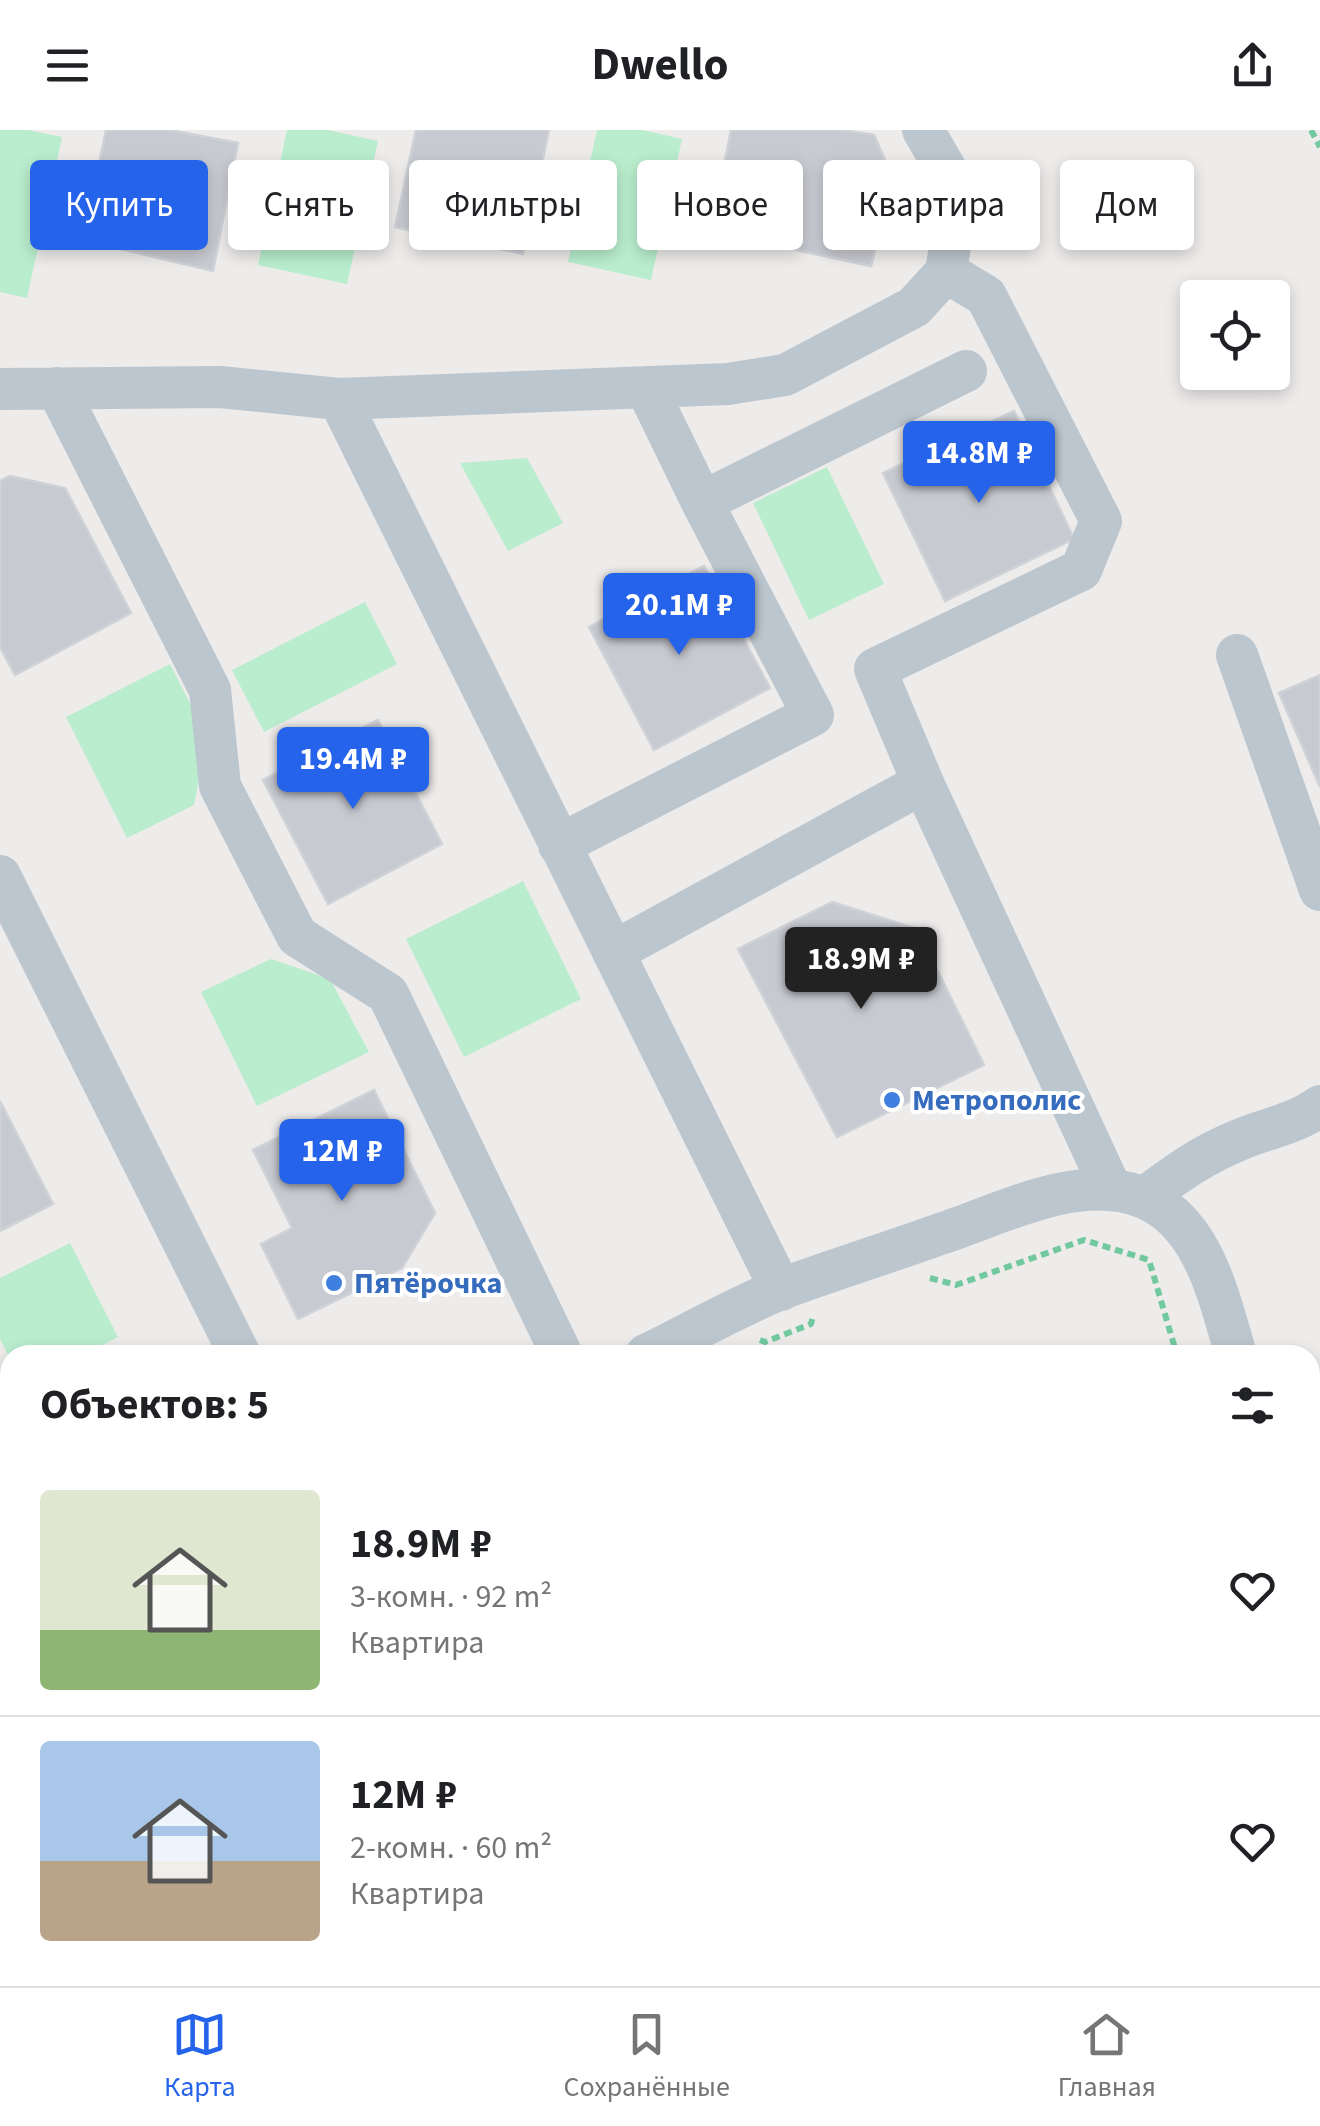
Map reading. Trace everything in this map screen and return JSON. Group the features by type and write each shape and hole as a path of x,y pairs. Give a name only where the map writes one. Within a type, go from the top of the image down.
{"street":[{"path":"0,388 220,387 339,399 728,384 785,375 914,306 946,272 955,214 948,173 923,130"},
{"path":"946,272 986,296 1101,521 1081,570 874,669 923,782 1127,1194 1170,1215 1193,1240 1213,1277 1233,1345"},
{"path":"702,502 966,371"},
{"path":"559,845 813,715 646,387"},
{"path":"57,388 210,690 220,786 297,936 388,994 557,1345"},
{"path":"339,399 613,952 797,1300"},
{"path":"1236,655 1320,890"},
{"path":"613,952 923,782"},
{"path":"0,876 235,1345"},
{"path":"673,1345 797,1300 1052,1196 1127,1194 1196,1158 1304,1118 1320,1106"}],"path":[{"path":"1311,130 1320,147"},
{"path":"918,1275 956,1285 1084,1240 1149,1260 1174,1345"},
{"path":"752,1338 765,1342 811,1324 797,1300"}],"green space":[{"path":"0,130 28,130 62,137 57,160 30,160 30,250 37,250 27,298 0,292"},
{"path":"287,130 328,130 378,141 374,160 281,160"},
{"path":"597,130 642,130 682,139 677,160 637,160 637,250 658,250 651,280 568,262 571,250 617,250 617,160 590,160"},
{"path":"261,250 354,250 347,284 258,265"},
{"path":"527,458 563,523 508,551 460,463"},
{"path":"827,467 884,584 809,620 753,503"},
{"path":"365,602 397,664 264,732 232,670"},
{"path":"170,664 207,737 194,805 127,838 66,717"},
{"path":"523,881 581,999 464,1057 406,939"},
{"path":"271,959 330,979 369,1052 257,1106 201,992"},
{"path":"70,1243 118,1337 102,1345 3,1345 0,1278"}],"building":[{"path":"106,130 170,130 238,143 235,160 228,160 228,194 213,271 125,250 208,250 208,160 100,160"},
{"path":"416,130 549,130 543,160 410,160"},
{"path":"731,130 842,130 874,135 885,160 823,160 823,250 875,250 871,266 796,250 803,250 803,160 725,160"},
{"path":"409,162 409,230 395,227"},
{"path":"1014,411 1074,539 945,601 883,473"},
{"path":"10,476 65,488 131,613 15,675 0,647 0,481"},
{"path":"704,566 770,688 654,750 589,627"},
{"path":"1320,675 1320,787 1279,693"},
{"path":"378,720 442,844 328,904 263,780"},
{"path":"832,902 917,929 984,1065 837,1137 738,949"},
{"path":"374,1090 435,1213 402,1268 298,1319 261,1244 292,1228 253,1150"},
{"path":"0,1101 53,1204 0,1231"}],"place":[{"name":"Метрополис","path":"892,1100"},
{"name":"Пятёрочка","path":"334,1283"}]}
